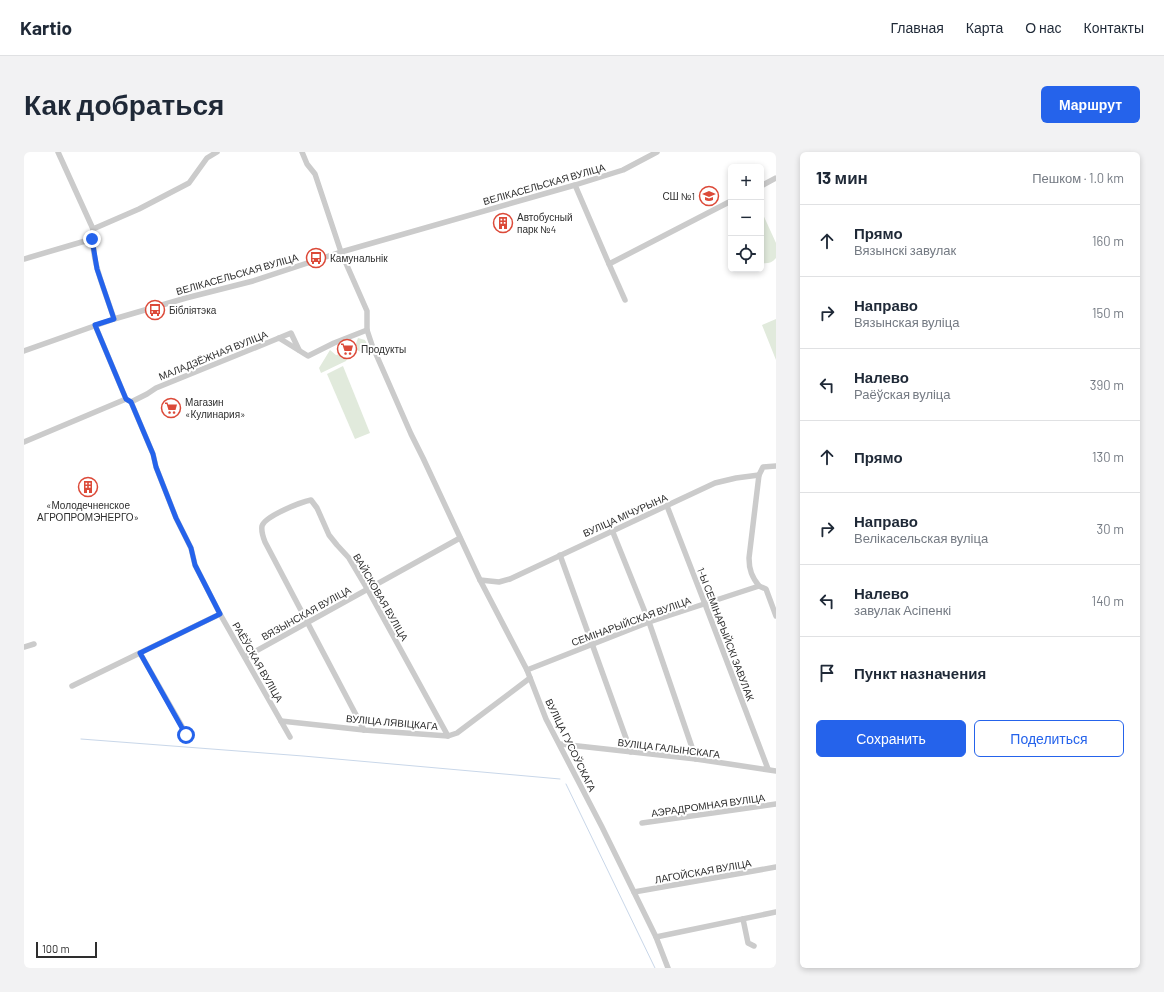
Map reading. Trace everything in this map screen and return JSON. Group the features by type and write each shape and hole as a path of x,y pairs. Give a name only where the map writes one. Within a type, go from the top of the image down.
{"street":[{"path":"58,152 93,229 92,239 97,269 114,319"},
{"path":"93,229 139,209 189,183 207,158 217,152"},
{"path":"302,152 307,164 315,174 341,252 367,311 367,330 372,345 460,538"},
{"name":"ВЕЛІКАСЕЛЬСКАЯ ВУЛІЦА","path":"24,351 114,319 186,298 253,281 341,252 623,170 657,152"},
{"path":"764,184 776,178"},
{"path":"575,185 625,300"},
{"path":"609,264 728,203"},
{"path":"24,259 92,239"},
{"name":"РАЁЎСКАЯ ВУЛІЦА","path":"95,325 153,454 156,467 176,518 191,548 195,565 220,614 290,737"},
{"name":"МАЛАДЗЁЖНАЯ ВУЛІЦА","path":"24,442 147,394 156,388 279,338 308,356 334,343 367,330"},
{"path":"279,338 291,333 299,350"},
{"name":"ВУЛІЦА МІЧУРЫНА","path":"480,580 498,582 510,579 715,483 759,475 763,468 776,466"},
{"path":"759,475 749,558 750,572 759,586 766,589 776,616"},
{"name":"ВАЙСКОВАЯ ВУЛІЦА","path":"308,623 265,542 262,534 262,527 264,522 272,516 303,501 311,500 317,508 329,534 349,558 368,590 448,736"},
{"name":"1-Ы СЕМІНАРЫЙСКІ ЗАВУЛАК","path":"667,506 768,769"},
{"path":"612,530 649,622 696,760"},
{"name":"ВУЛІЦА ГУСОЎСКАГА","path":"460,538 527,670 546,718 656,937 668,968"},
{"name":"ВЯЗЫНСКАЯ ВУЛІЦА","path":"245,657 460,538"},
{"path":"560,555 631,752"},
{"name":"СЕМІНАРЫЙСКАЯ ВУЛІЦА","path":"527,670 649,622 759,586"},
{"path":"72,686 220,614"},
{"path":"308,623 364,730"},
{"path":"24,647 34,644"},
{"path":"140,653 186,735"},
{"name":"ВУЛІЦА ЛЯВІЦКАГА","path":"281,721 364,730 448,736 457,733 530,678"},
{"name":"ВУЛІЦА ГАЛЫНСКАГА","path":"560,744 776,771"},
{"name":"АЭРАДРОМНАЯ ВУЛІЦА","path":"642,823 776,804"},
{"name":"ЛАГОЙСКАЯ ВУЛІЦА","path":"634,892 776,868"},
{"path":"656,937 776,912"},
{"path":"743,919 748,943 754,946"}],"shaded area":[{"path":"764,217 776,243 776,258 764,263"},
{"path":"776,319 776,360 762,325"},
{"path":"358,338 365,340 367,344 356,345 368,344 369,348 361,352 354,349"},
{"path":"330,350 336,355 351,351 346,361 321,373 319,368"},
{"path":"343,366 370,433 355,439 327,374"}],"waterway":[{"path":"81,739 303,756 560,779"},
{"path":"566,784 655,968"}],"place":[{"name":"СШ №1","path":"709,196"},
{"name":"Автобусный парк №4","path":"503,223"},
{"name":"Камунальнік","path":"316,258"},
{"name":"Бібліятэка","path":"155,310"},
{"name":"Продукты","path":"347,349"},
{"name":"Магазин «Кулинария»","path":"171,408"},
{"name":"«Молодечненское АГРОПРОМЭНЕРГО»","path":"88,487"}],"route":[{"path":"92,239 97,269 114,319 95,325 126,399 131,402 153,454 167,497 191,548 195,565 220,614 140,653 186,735"}]}
